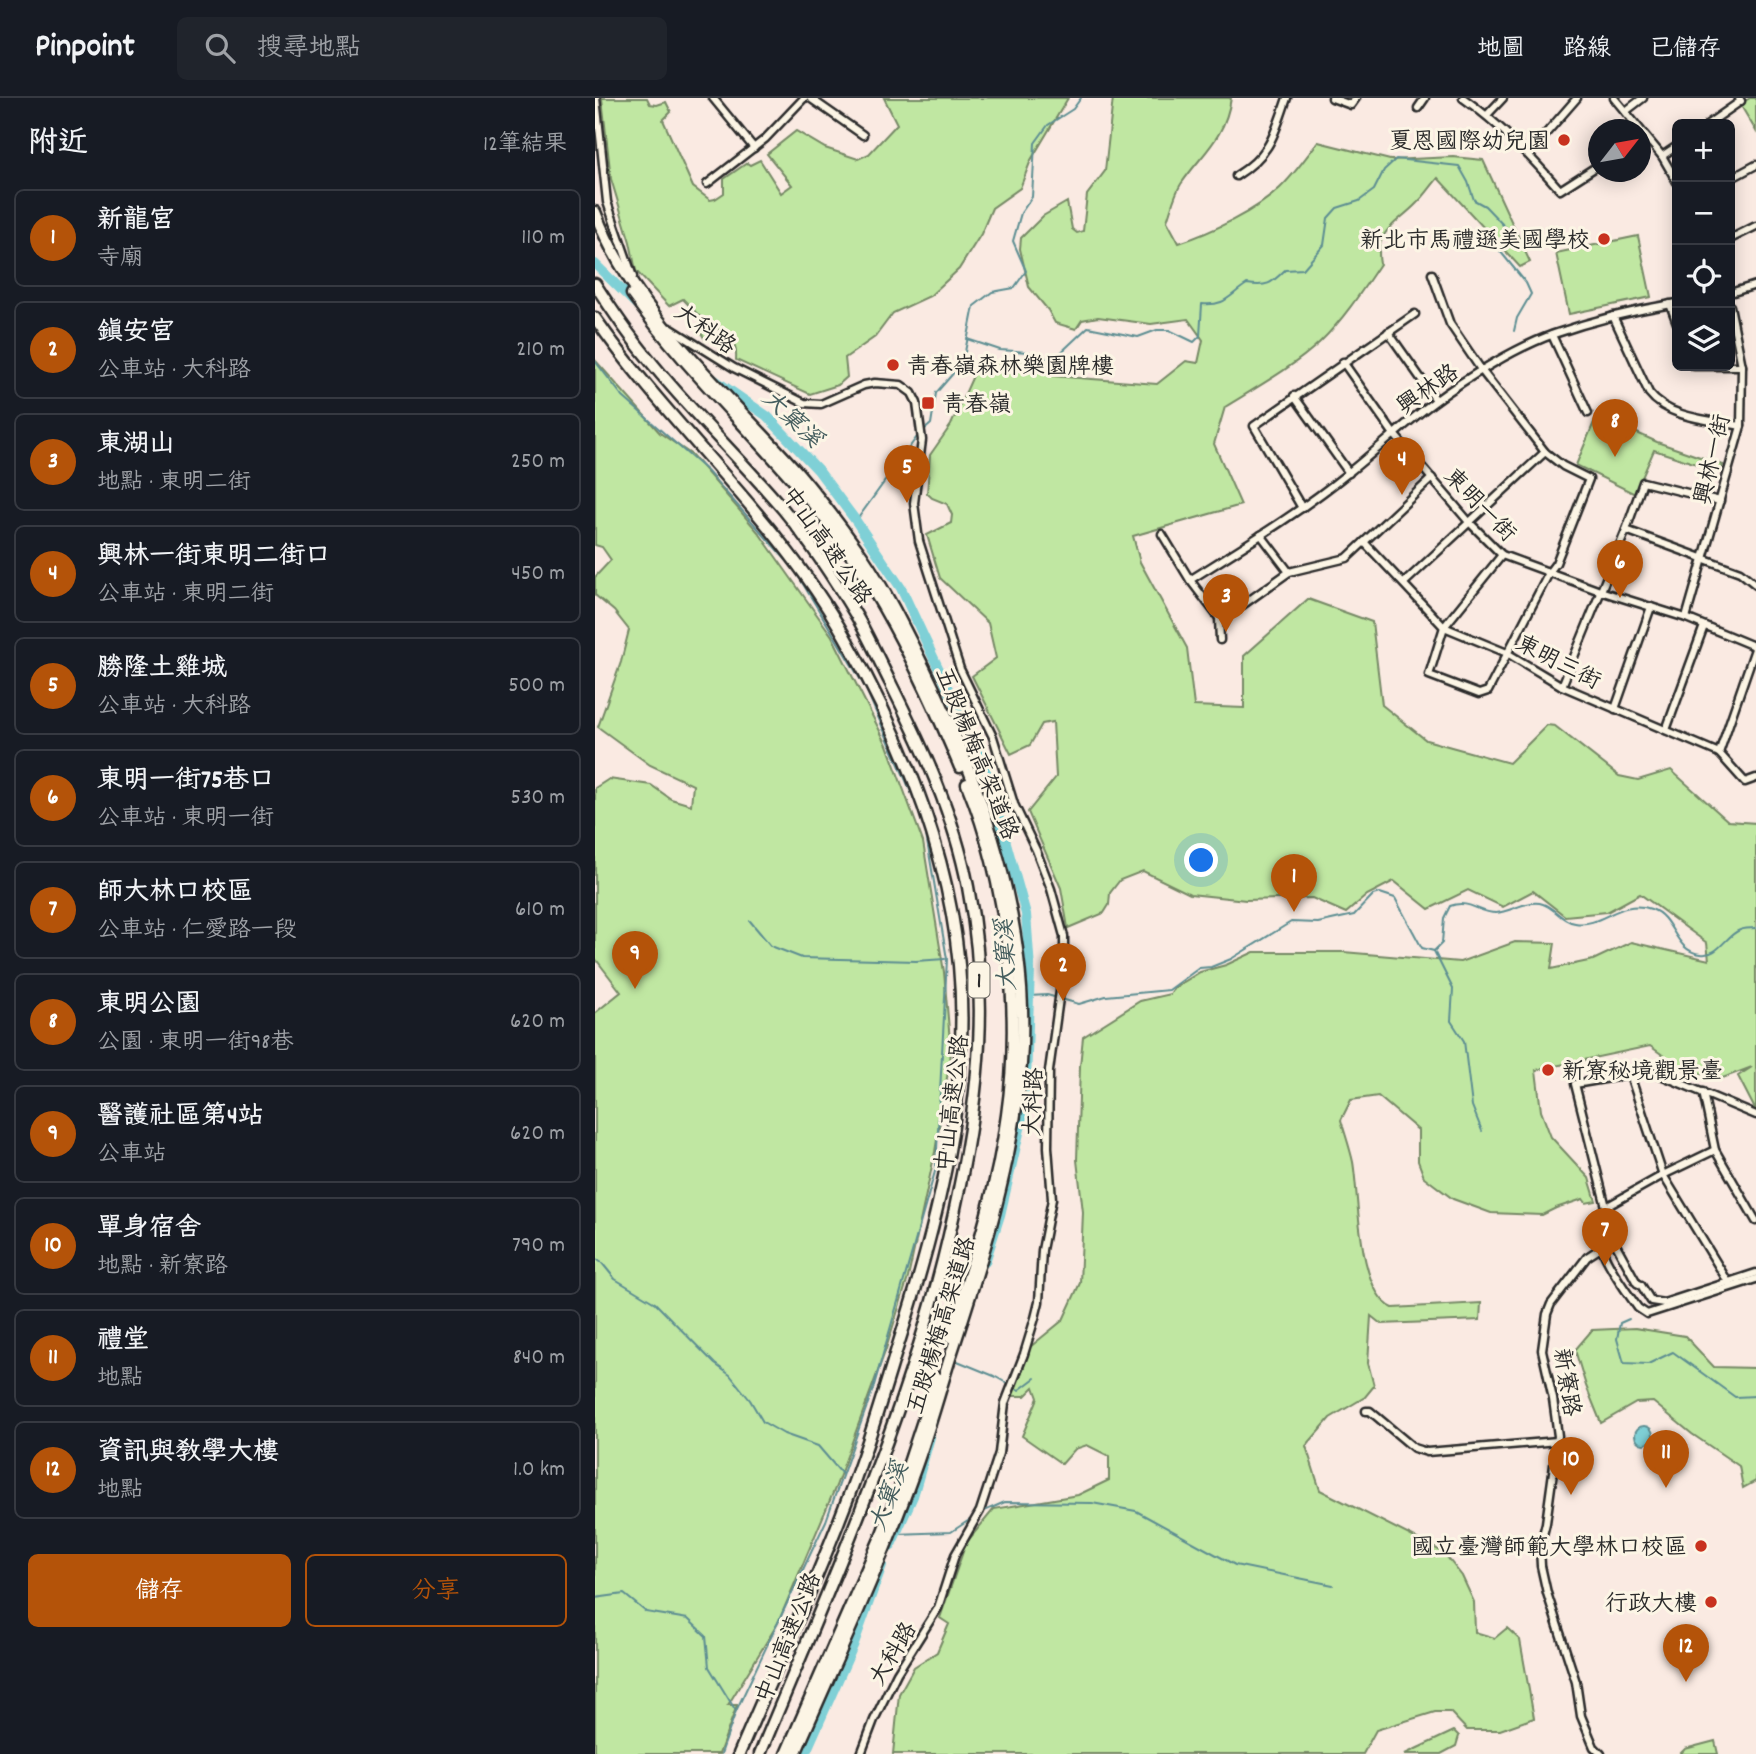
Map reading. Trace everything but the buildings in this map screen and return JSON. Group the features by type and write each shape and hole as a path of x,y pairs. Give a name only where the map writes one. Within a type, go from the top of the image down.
{"highway":[{"name":"五股楊梅高架道路","path":"595,212 614,253 649,306 702,372 823,503 886,594 940,702 985,811 1013,921 1021,1013 1021,1061 1015,1119 985,1249 914,1474 795,1754"},
{"name":"五股楊梅高架道路","path":"595,229 630,291 656,328 807,496 855,561 897,631 935,707 969,789 984,833 1004,923 1012,1000 1013,1059 1007,1116 981,1236 906,1472 852,1608 786,1754"},
{"name":"中山高速公路","path":"595,284 647,358 785,512 819,558 856,616 913,728 946,806 968,888 978,958 978,1079 972,1130 948,1246 887,1444 759,1754"},
{"name":"中山高速公路","path":"595,318 661,401 772,530 844,634 897,738 937,847 950,898 959,965 961,1016 958,1084 945,1171 926,1257 843,1511 739,1754"}],"street":[{"name":"大科路","path":"596,98 604,187 613,221 634,281 664,322 679,335 734,368 804,403 821,404 864,385 901,385 908,388 917,403 922,440 914,503 919,541 960,669 993,737 1014,804 1051,889 1065,949 1049,1071 1048,1147 1052,1199 1042,1250 1039,1302 1028,1342 1005,1403 999,1453 980,1511 955,1555 938,1608 897,1673 861,1754"},
{"path":"713,98 754,148"},
{"path":"706,184 754,148 803,98"},
{"path":"810,98 863,135"},
{"path":"1236,176 1262,157 1277,130 1287,98"},
{"path":"1332,98 1351,104 1356,98"},
{"path":"1418,108 1425,98"},
{"path":"1463,98 1487,115 1528,154 1560,190 1588,172"},
{"path":"1487,115 1503,98"},
{"path":"1528,154 1577,98"},
{"path":"1614,98 1631,119"},
{"path":"1626,111 1643,98"},
{"path":"1715,119 1741,101 1739,98"},
{"path":"1651,144 1672,173"},
{"path":"1662,156 1672,149"},
{"path":"1735,176 1756,165"},
{"path":"1735,236 1756,226"},
{"path":"1432,274 1450,324 1482,371 1545,452 1563,466 1589,479 1556,563 1488,691 1479,694 1429,675 1444,627 1502,555"},
{"path":"1735,291 1756,285"},
{"name":"興林路","path":"1190,580 1302,508 1349,473 1393,433 1436,400 1482,371 1552,334 1613,316 1672,304"},
{"name":"興林一街","path":"1686,618 1741,426 1742,366 1730,308"},
{"path":"1302,508 1254,426 1415,314"},
{"path":"1613,316 1649,393 1657,403 1675,412 1741,426"},
{"path":"1388,332 1436,400"},
{"path":"1552,334 1588,412"},
{"name":"東明一街","path":"1343,362 1393,433 1469,522 1502,555 1600,591 1686,618 1756,647"},
{"path":"1735,366 1742,366"},
{"path":"1294,396 1349,473"},
{"path":"1404,583 1545,452"},
{"path":"1219,618 1230,614 1289,572 1347,558 1432,478"},
{"path":"1562,686 1643,482 1720,501"},
{"path":"1626,530 1740,572 1756,585"},
{"path":"1162,534 1190,580 1219,618 1220,640"},
{"path":"1261,535 1289,572"},
{"name":"東明三街","path":"1364,542 1444,627 1507,653 1562,686 1719,752 1745,782 1756,778"},
{"path":"1615,709 1651,607"},
{"path":"1666,730 1704,626"},
{"path":"1719,752 1756,647"},
{"path":"1756,1115 1651,1071 1575,1084 1606,1207 1604,1223 1637,1283 1641,1284 1654,1302 1664,1303 1756,1279"},
{"path":"1630,1075 1663,1175 1730,1285"},
{"path":"1703,1092 1715,1150 1756,1221"},
{"path":"1715,1150 1606,1207 1599,1213 1596,1221 1601,1247 1626,1290 1643,1312 1652,1313 1756,1273"},
{"name":"新寮路","path":"1601,1754 1594,1746 1581,1717 1576,1682 1541,1566 1539,1547 1546,1522 1558,1441 1553,1399 1542,1350 1551,1304 1587,1257 1613,1240"},
{"path":"1366,1411 1370,1411 1414,1448 1427,1452 1558,1441"}],"green space":[{"path":"602,98 647,98 650,104 657,105 666,102 671,112 663,120 693,187 710,200 724,193 724,179 747,163 750,165 760,160 781,193 792,185 767,154 796,131 825,148 858,159 869,154 897,124 884,98 1068,98 1031,160 1020,188 992,208 981,234 959,269 930,296 893,313 875,337 845,358 847,377 838,385 810,394 736,360 736,349 730,336 721,330 716,328 706,341 701,333 706,323 683,299 669,306 636,271 611,179"},
{"path":"1113,98 1231,98 1218,135 1181,184 1175,198 1167,221 1179,243 1232,220 1270,197 1318,142 1390,160 1453,157 1483,160 1530,262 1520,267 1438,178 1420,200 1388,229 1380,243 1380,264 1352,305 1328,333 1287,368 1225,407 1214,444 1241,505 1133,536 1140,562 1187,648 1194,706 1244,708 1244,656 1308,599 1372,622 1382,705 1426,740 1509,763 1547,725 1555,726 1619,776 1638,780 1671,770 1728,821 1756,823 1756,1111 1738,1076 1752,1067 1720,1079 1681,1068 1650,1046 1536,1070 1541,1111 1551,1137 1589,1178 1596,1201 1586,1203 1583,1199 1542,1215 1491,1213 1453,1199 1424,1177 1418,1161 1418,1130 1378,1096 1351,1100 1341,1120 1353,1162 1366,1264 1381,1299 1393,1308 1481,1303 1480,1320 1381,1324 1371,1316 1368,1363 1374,1386 1365,1397 1330,1418 1306,1446 1320,1490 1443,1552 1462,1576 1474,1602 1475,1632 1495,1638 1507,1628 1520,1640 1534,1718 1500,1730 1467,1730 1450,1712 1435,1712 1376,1730 1363,1754 893,1754 899,1694 914,1667 937,1652 949,1624 940,1618 966,1543 994,1509 1078,1495 1109,1480 1109,1456 1087,1445 1075,1449 1062,1464 1022,1436 1038,1398 1034,1387 1025,1396 1012,1396 1030,1347 1063,1320 1080,1283 1083,1212 1077,1160 1083,1037 1140,1001 1170,994 1174,988 1200,972 1226,965 1254,952 1343,952 1460,962 1515,942 1555,943 1551,969 1593,960 1631,942 1709,960 1707,943 1640,894 1607,912 1565,916 1533,891 1503,907 1468,890 1429,909 1394,881 1367,895 1346,913 1312,898 1246,900 1190,894 1143,871 1120,880 1110,893 1109,905 1104,913 1068,928 1061,888 1028,812 1056,777 1053,722 1042,724 1030,745 1011,754 972,676 996,658 988,623 940,578 927,535 951,523 952,515 947,504 927,493 930,455 951,425 981,358 992,363 1020,360 1053,376 1157,384 1186,361 1198,363 1203,340 1188,319 1151,324 1098,317 1082,320 1076,329 1055,323 1029,287 1020,249 1021,238 1043,216 1067,202 1072,229 1077,233 1083,231 1087,195 1105,171"},
{"path":"1750,98 1756,98 1756,131 1740,104"},
{"path":"1638,236 1651,297 1569,314 1556,253"},
{"path":"595,360 660,433 692,455 759,533 832,636 887,745 923,842 944,972 951,1053 935,1152 908,1278 886,1349 836,1486 778,1623 728,1705 737,1705 719,1754 595,1754 595,1013 621,992 595,958 595,788 609,779 651,785 671,799 691,805 693,785 650,765 598,727 621,662 629,630 614,611 595,595 595,577 611,560 602,547 595,545"},
{"path":"1597,415 1657,442 1723,465 1721,472 1654,450 1635,494 1576,465"},
{"path":"1635,1328 1685,1336 1714,1367 1756,1368 1756,1481 1743,1488 1739,1466 1692,1434 1653,1402 1636,1403 1601,1423 1575,1350 1592,1330"},
{"path":"1454,1731 1459,1736 1456,1746 1441,1754 1405,1754"},
{"path":"1715,1741 1718,1754 1680,1754 1685,1749"}],"water":[{"path":"1644,1426 1650,1429 1653,1435 1650,1441 1644,1444 1638,1441 1635,1435 1638,1429"}],"waterway":[{"path":"923,431 931,424 936,393 963,362 974,306 992,292 1014,288 1026,271 1013,241 1021,213 1032,197 1035,143 1048,125 1073,109 1081,98"},
{"path":"967,339 1000,350 1028,352 1053,360 1088,327 1138,337 1157,330 1169,330 1194,342 1200,336 1202,304 1222,302 1247,284 1268,283 1285,270 1303,269 1324,245 1328,218 1337,208 1359,201 1374,190 1384,170 1396,159 1459,166 1474,200 1485,206 1506,228 1500,251 1526,283 1531,294 1517,318 1514,331"},
{"name":"大窠溪","path":"595,264 638,306"},
{"path":"595,361 623,397 707,471 794,569 865,687 918,808"},
{"name":"大窠溪","path":"712,378 767,416 818,470 856,521 901,588 985,768 1026,914 1030,969 1025,1107 1000,1215 985,1262"},
{"path":"856,521 919,434"},
{"path":"736,1711 826,1521 873,1389 936,1168 947,959 924,823"},
{"path":"1029,996 1047,995 1079,1004 1106,996 1169,990 1199,968 1211,967 1231,959 1291,922 1318,923 1354,915 1373,895 1380,893 1395,898 1422,948 1434,951 1442,943 1444,918 1450,906 1457,904 1496,913 1537,903 1575,923 1594,921 1629,907 1651,909 1665,919 1685,947 1701,954 1717,949 1740,930 1756,928"},
{"path":"750,921 771,946 802,958 916,961 945,959"},
{"path":"1434,951 1453,989 1451,1021 1464,1041 1472,1106 1482,1131"},
{"path":"595,1258 615,1279 655,1303 715,1364 730,1375 763,1422 784,1434 818,1446 842,1474"},
{"path":"1629,1319 1620,1323 1617,1339 1624,1363 1648,1364 1673,1352 1735,1397 1756,1396"},
{"path":"955,1360 1019,1390 1035,1378"},
{"name":"大窠溪","path":"890,1547 913,1496 930,1437"},
{"path":"982,1512 1005,1502 1092,1503 1136,1511 1235,1565 1333,1585"},
{"path":"896,1534 951,1532 974,1517"},
{"name":"大窠溪","path":"805,1754 853,1646 882,1565"},
{"path":"595,1598 624,1594 646,1612 688,1619 706,1636 709,1667 736,1711 721,1754"}],"place":[{"name":"夏恩國際幼兒園","path":"1564,140"},
{"name":"新北市馬禮遜美國學校","path":"1604,239"},
{"name":"青春嶺森林樂園牌樓","path":"893,365"},
{"name":"青春嶺","path":"928,403"},
{"name":"東明公園","path":"1615,457"},
{"name":"興林一街東明二街口","path":"1402,495"},
{"name":"勝隆土雞城","path":"907,503"},
{"name":"東明一街75巷口","path":"1620,598"},
{"name":"東湖山","path":"1226,632"},
{"name":"新龍宮","path":"1294,912"},
{"name":"醫護社區第4站","path":"635,989"},
{"name":"鎮安宮","path":"1063,1001"},
{"name":"新寮秘境觀景臺","path":"1548,1070"},
{"name":"師大林口校區","path":"1605,1266"},
{"name":"禮堂","path":"1666,1488"},
{"name":"單身宿舍","path":"1571,1495"},
{"name":"國立臺灣師範大學林口校區","path":"1701,1546"},
{"name":"行政大樓","path":"1711,1602"},
{"name":"資訊與教學大樓","path":"1686,1682"}]}
